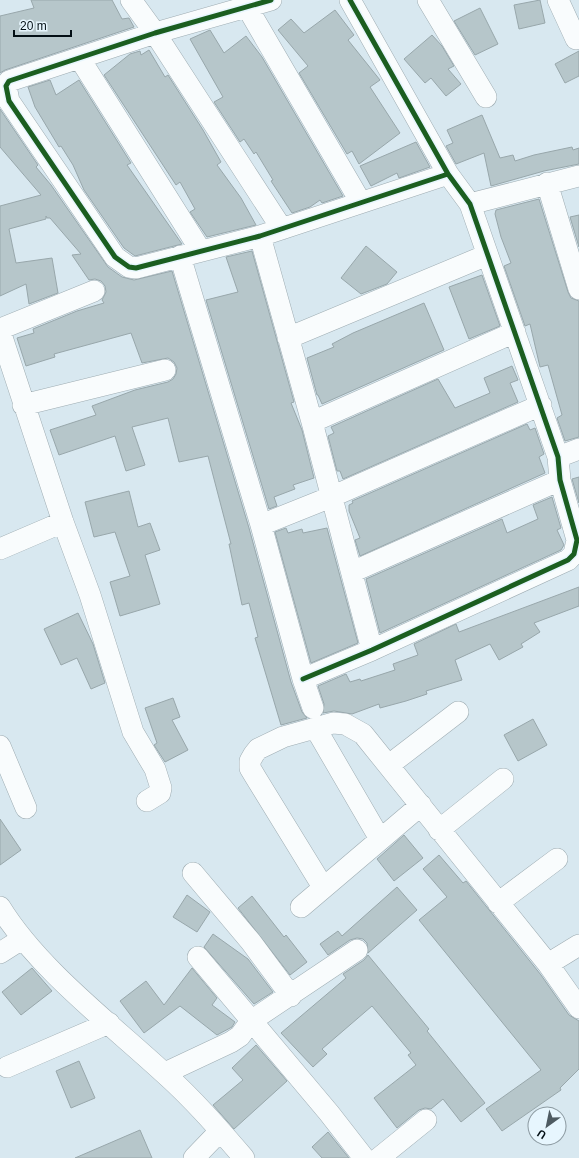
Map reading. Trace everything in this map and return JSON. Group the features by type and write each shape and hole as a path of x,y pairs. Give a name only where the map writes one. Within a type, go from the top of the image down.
{"street":[{"path":"131,0 155,33 282,229"},
{"path":"271,0 155,33 80,59 15,78 3,87 9,101 115,257 129,267 136,268 260,236 448,174"},
{"path":"303,679 372,650 568,560 574,554 577,540 560,480 558,457 470,204 448,174 350,0"},
{"path":"428,0 486,97"},
{"path":"247,7 360,202"},
{"path":"567,7 576,39"},
{"path":"80,59 202,251"},
{"path":"470,204 546,183 579,176"},
{"path":"546,183 578,286"},
{"path":"260,236 312,422 372,650"},
{"path":"288,338 487,254"},
{"path":"180,256 261,525 303,679 313,708"},
{"path":"94,291 0,330 62,522 90,595 133,732 155,769 161,788 160,792 147,801"},
{"path":"312,422 514,332"},
{"path":"24,405 166,370"},
{"path":"261,525 331,497 541,405"},
{"path":"558,457 579,449"},
{"path":"352,572 560,480"},
{"path":"0,549 62,522"},
{"path":"389,765 458,712"},
{"path":"323,887 250,768 250,761 258,750 283,737 333,723 345,724 363,734 389,765 439,830 548,964 579,1008"},
{"path":"316,729 380,839"},
{"path":"0,746 26,808"},
{"path":"439,830 503,779"},
{"path":"301,907 421,805"},
{"path":"498,903 557,859"},
{"path":"193,873 251,942 291,996"},
{"path":"0,907 22,939 109,1023 187,1094 244,1158"},
{"path":"0,954 22,939"},
{"path":"548,964 579,945"},
{"path":"165,1073 231,1042 240,1036 251,1022 357,950"},
{"path":"198,957 251,1022 329,1113 364,1158"},
{"path":"7,1067 109,1023"},
{"path":"379,1158 426,1120"},
{"path":"194,1158 220,1131"}],"building":[{"path":"31,0 112,0 122,19 129,18 134,27 5,70 0,73 0,16 34,8"},
{"path":"540,0 545,23 519,29 514,5"},
{"path":"480,8 498,44 475,55 454,21"},
{"path":"335,10 354,35 348,40 380,80 370,87 400,133 359,164 352,151 347,154 299,73 308,66 278,30 291,19 304,33"},
{"path":"210,30 224,53 246,36 262,57 343,196 322,203 320,200 310,207 292,213 271,181 273,180 256,152 254,154 244,139 240,142 214,102 223,97 190,39"},
{"path":"432,35 442,46 454,66 448,69 461,84 446,96 431,78 425,83 404,59"},
{"path":"149,50 165,77 168,75 203,130 221,162 217,165 241,198 256,225 207,237 190,212 195,209 180,182 176,185 104,75 130,54 140,51 141,55"},
{"path":"579,51 579,76 565,83 555,64"},
{"path":"50,80 56,95 79,80 131,163 127,165 182,244 135,256 124,248 84,190 73,165 61,146 59,147 35,107 28,87"},
{"path":"0,109 38,165 36,167 51,185 108,267 122,277 134,280 172,271 249,528 291,682 302,712 307,718 281,725 255,638 258,637 249,603 242,605 229,544 231,544 208,456 179,462 168,418 132,427 145,465 126,471 115,436 59,455 50,430 96,415 92,406 135,390 168,382 173,379 177,368 174,362 168,358 142,363 131,333 54,354 55,357 26,366 17,338 34,333 33,329 77,311 104,303 102,300 106,292 105,286 101,281 95,279 89,280 72,255 81,254 50,218 47,218 46,216 46,219 9,229 16,263 52,258 58,293 29,304 26,284 0,296 0,206 41,195 0,147"},
{"path":"482,115 500,158 513,155 515,161 534,155 572,147 573,150 579,148 579,164 544,171 491,186 484,153 456,164 446,146 453,143 447,130"},
{"path":"416,142 430,167 399,178 397,173 371,186 360,166"},
{"path":"539,199 568,292 571,298 579,301 579,437 565,441 557,418 562,415 548,365 540,367 530,324 525,326 504,266 511,263 501,237 495,214 496,210"},
{"path":"579,215 579,247 570,217"},
{"path":"366,246 397,272 387,284 361,294 341,278"},
{"path":"252,251 294,402 291,403 302,430 314,478 293,485 295,489 274,497 277,506 269,509 206,300 238,292 226,257"},
{"path":"482,275 500,326 469,339 449,287"},
{"path":"424,303 444,350 322,404 317,395 307,358 334,347 332,344 353,333"},
{"path":"512,366 518,380 510,383 518,402 343,479 340,471 337,471 328,436 334,433 331,427 438,379 455,408 490,393 484,378"},
{"path":"527,424 530,430 535,428 544,454 539,457 545,473 360,556 355,540 360,538 349,511 349,505 353,503 352,501"},
{"path":"579,477 579,503 572,479"},
{"path":"129,491 138,527 150,523 160,550 145,555 160,604 120,616 110,582 130,576 115,532 94,537 85,502"},
{"path":"552,497 561,528 557,530 564,545 561,550 380,633 366,579 502,519 507,533 538,519 533,505"},
{"path":"286,528 288,533 302,529 303,533 327,528 358,643 311,663 275,532"},
{"path":"579,587 579,606 534,623 540,632 521,644 523,647 499,660 490,644 455,660 462,680 426,691 427,694 380,708 379,704 352,714 334,711 323,713 324,704 318,686 346,674 350,682 360,679 361,681 395,670 393,664 418,655 414,644 456,624 459,632"},
{"path":"78,613 93,644 105,683 91,689 77,658 61,665 44,629"},
{"path":"173,698 180,717 172,720 188,750 165,762 154,745 157,743 145,708"},
{"path":"533,719 547,745 518,761 504,735"},
{"path":"0,819 21,850 0,865"},
{"path":"404,835 423,858 394,881 377,859"},
{"path":"439,855 463,883 466,881 541,975 569,1015 579,1021 579,1069 560,1088 561,1090 538,1106 527,1106 527,1114 502,1131 486,1109 541,1070 419,920 447,897 423,869"},
{"path":"397,887 417,910 368,953 367,943 363,939 357,938 350,940 328,955 320,944 338,931 342,936"},
{"path":"187,895 210,912 197,932 173,917"},
{"path":"252,896 284,937 286,935 307,962 290,975 238,908"},
{"path":"213,934 248,959 273,992 254,1004 204,947"},
{"path":"368,955 429,1029 427,1031 485,1103 461,1122 443,1099 431,1109 425,1108 419,1110 397,1128 374,1098 416,1065 408,1055 411,1053 372,1006 322,1049 327,1054 313,1067 281,1033 346,978 343,974 364,960"},
{"path":"32,968 52,991 21,1015 2,992"},
{"path":"192,968 217,998 212,1005 235,1022 232,1027 217,1035 180,1006 144,1033 120,1001 146,981 164,1005"},
{"path":"256,1045 287,1081 234,1129 213,1105 243,1080 232,1068"},
{"path":"79,1061 95,1098 71,1108 56,1071"},
{"path":"140,1130 152,1158 75,1158"},
{"path":"328,1132 349,1158 322,1158 312,1147"}],"cycle path":[{"path":"271,0 155,33 9,81 6,86 9,101 115,257 129,267 136,268 260,236 448,174"},
{"path":"303,679 372,650 568,560 574,554 577,540 560,480 558,457 470,204 448,174 350,0"}]}
